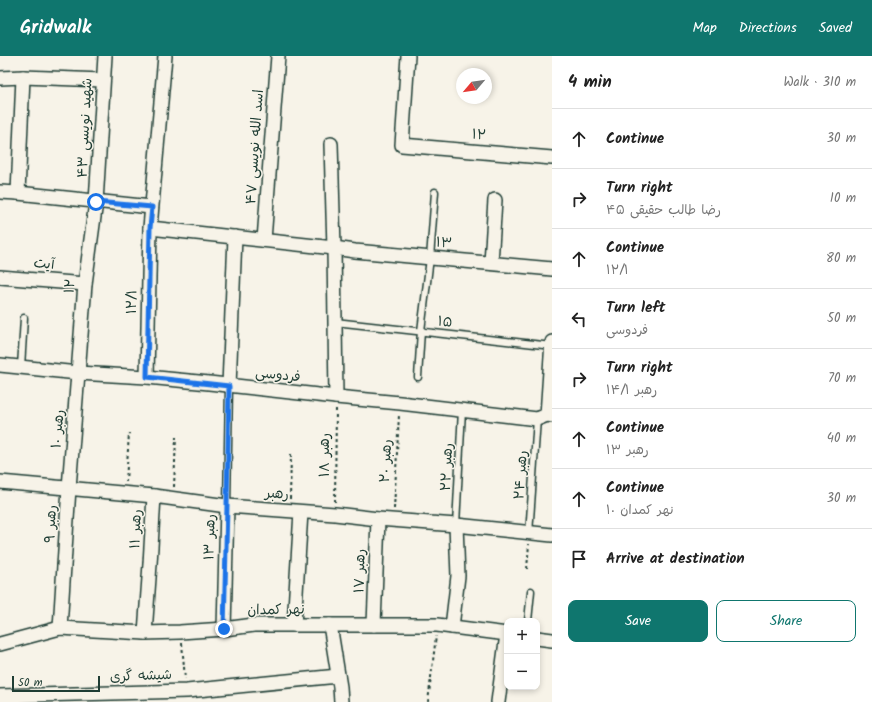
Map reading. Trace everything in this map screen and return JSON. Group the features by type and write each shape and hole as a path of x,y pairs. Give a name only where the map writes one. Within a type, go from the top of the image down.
{"street":[{"name":"۴۳ شهید نویسی","path":"96,202 105,56"},
{"name":"۱۲/۱","path":"147,377 150,228 165,56"},
{"name":"۴۷ اسد الله نویسی","path":"264,240 278,56"},
{"name":"۱۲","path":"408,56 402,144 552,158"},
{"path":"0,78 103,80"},
{"path":"18,193 23,78"},
{"path":"331,144 336,397"},
{"path":"0,192 152,207"},
{"path":"491,263 495,200"},
{"name":"۱۲","path":"78,373 86,284 96,202"},
{"name":"۱۳","path":"150,228 354,251 552,269"},
{"path":"229,386 235,237"},
{"name":"آیت","path":"0,277 86,284"},
{"path":"545,417 552,342"},
{"name":"فردوسی","path":"0,365 78,373 147,377 462,410 545,417"},
{"name":"رهبر ۱۰","path":"69,488 78,373"},
{"name":"رهبر","path":"0,482 154,496 227,506 456,525 552,536"},
{"name":"رهبر ۹","path":"60,628 69,488"},
{"name":"رهبر ۱۱","path":"145,633 154,496"},
{"name":"رهبر ۱۳","path":"224,629 227,506"},
{"path":"294,625 298,569 296,511"},
{"name":"رهبر ۱۷","path":"374,625 378,519"},
{"path":"452,627 458,576 456,525"},
{"name":"نهر کمدان","path":"0,644 60,628 145,633 224,629 254,625 438,625 504,634"},
{"path":"330,625 341,702"},
{"path":"540,638 552,640"},
{"path":"498,702 504,654"},
{"name":"شیشه گری","path":"0,696 187,696 338,676"}],"lane":[{"path":"418,377 420,331 430,258 435,192"},
{"path":"21,367 24,318"},
{"name":"۱۵","path":"335,322 552,346"},
{"path":"227,506 229,386"},
{"name":"رهبر ۲۲","path":"456,525 462,410"},
{"name":"رهبر ۲۴","path":"529,534 545,417"},
{"path":"528,618 531,591"}],"path":[{"name":"رهبر ۱۸","path":"335,514 336,397"},
{"name":"رهبر ۲۰","path":"393,520 400,403"},
{"path":"125,494 128,433"},
{"path":"173,499 176,437"},
{"path":"291,454 296,511"},
{"path":"527,569 529,534"},
{"path":"428,702 438,625"},
{"path":"180,632 187,696"}],"route":[{"path":"96,202 152,207 150,228 147,377 229,386 224,629"}]}
